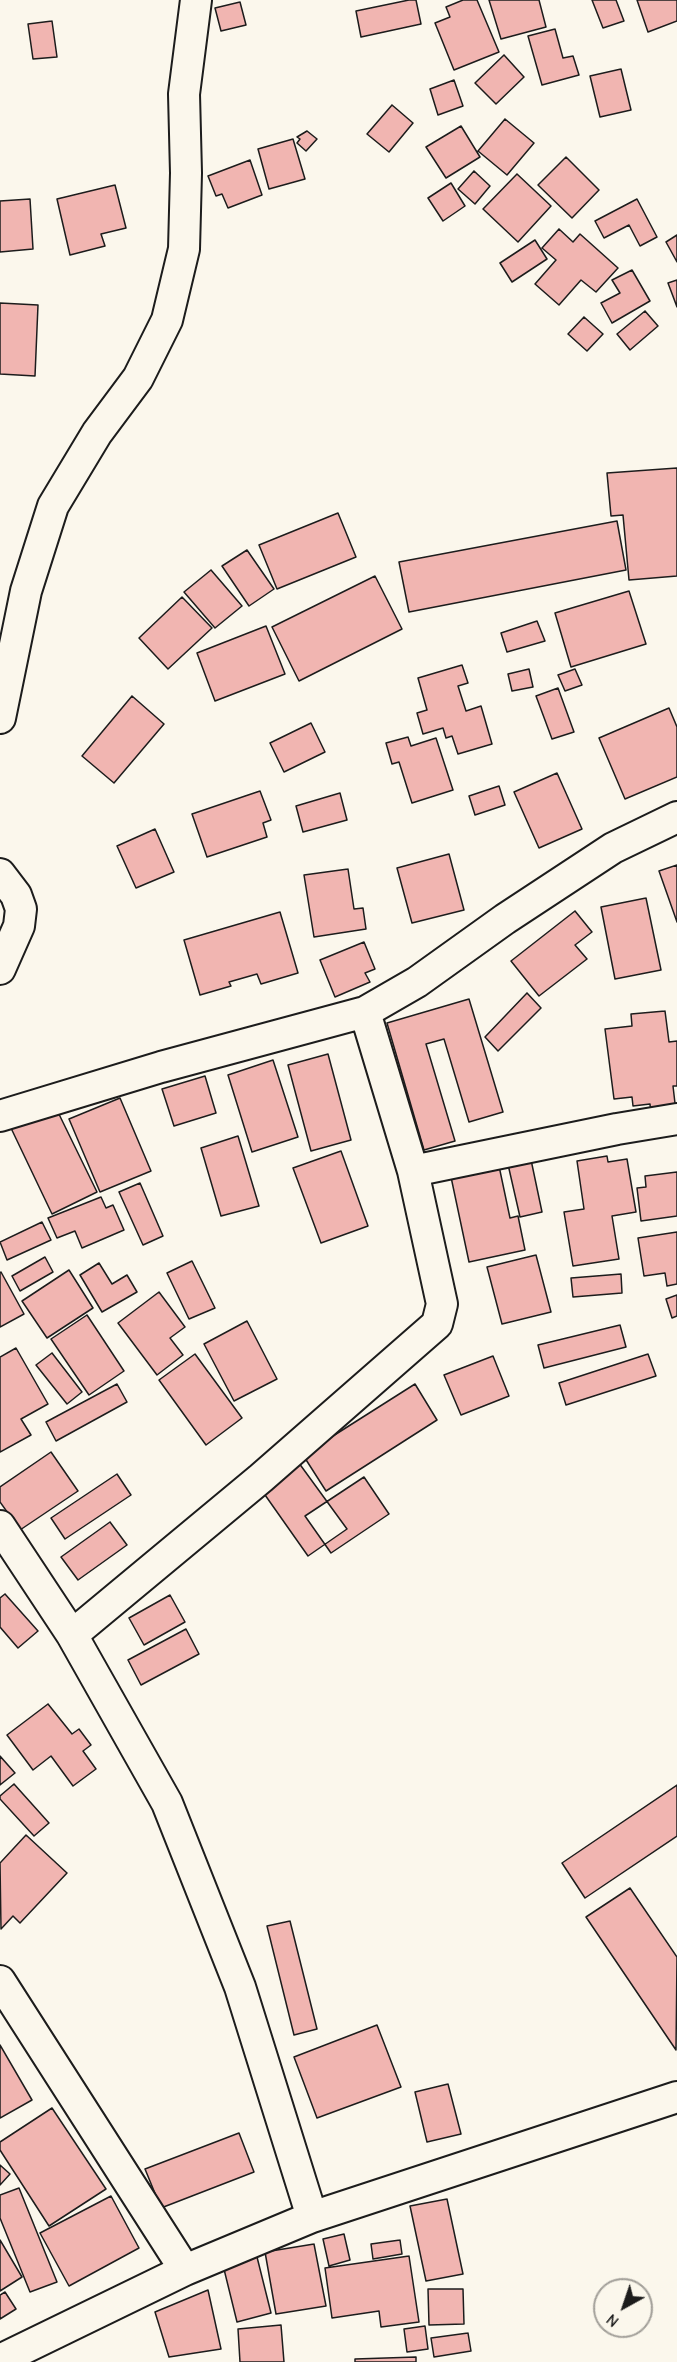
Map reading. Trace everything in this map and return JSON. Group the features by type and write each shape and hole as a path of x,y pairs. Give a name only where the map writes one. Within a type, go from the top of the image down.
{"street":[{"path":"0,718 26,591 53,506 97,433 138,378 167,320 184,249 186,173 184,94 196,0"},
{"path":"0,1116 161,1067 365,1012 417,982 505,919 613,848 677,817"},
{"path":"0,874 16,895 21,909 19,926 0,969"},
{"path":"72,1635 261,1478 436,1324 442,1304 413,1171 365,1012"},
{"path":"413,1171 677,1119"},
{"path":"0,1526 72,1635 167,1803 240,1988 312,2217"},
{"path":"0,1981 185,2270"},
{"path":"0,2360 185,2270 312,2217 677,2097"}],"building":[{"path":"416,0 421,24 361,37 356,11"},
{"path":"463,0 477,0 499,52 454,70 435,23 450,17 446,7"},
{"path":"489,0 539,0 546,27 501,39"},
{"path":"592,0 616,0 624,21 603,28"},
{"path":"637,0 677,0 677,21 648,32"},
{"path":"240,2 246,25 221,31 215,8"},
{"path":"52,21 57,57 33,59 28,24"},
{"path":"555,29 563,58 573,56 579,75 542,85 528,36"},
{"path":"504,55 524,77 496,104 475,83"},
{"path":"621,69 631,110 600,117 590,76"},
{"path":"454,80 463,106 438,115 430,89"},
{"path":"392,105 413,123 389,152 367,134"},
{"path":"505,119 534,143 507,175 478,151"},
{"path":"461,126 480,157 446,178 426,147"},
{"path":"307,131 317,139 306,151 297,143 300,139 297,137"},
{"path":"293,139 305,179 269,189 258,149"},
{"path":"566,157 599,190 572,218 538,185"},
{"path":"250,160 262,195 228,208 222,194 216,196 208,176"},
{"path":"474,171 490,186 475,204 458,189"},
{"path":"517,174 551,206 518,242 483,209"},
{"path":"451,183 465,206 443,221 428,198"},
{"path":"115,185 126,228 101,234 105,246 70,255 57,199"},
{"path":"30,199 33,249 0,252 0,201"},
{"path":"637,199 657,237 640,246 629,225 604,238 595,221"},
{"path":"559,229 573,242 580,234 618,268 596,292 581,280 559,305 535,284 556,260 542,248"},
{"path":"677,235 677,262 666,242"},
{"path":"535,240 547,259 512,282 500,263"},
{"path":"632,270 650,301 612,323 601,303 620,293 612,280"},
{"path":"677,280 677,307 668,283"},
{"path":"0,303 38,305 35,376 0,374"},
{"path":"645,311 658,326 630,350 617,334"},
{"path":"584,317 603,334 587,351 568,334"},
{"path":"677,468 677,576 629,580 623,515 611,516 607,473"},
{"path":"338,513 356,557 277,589 259,545"},
{"path":"617,521 626,570 409,612 399,562"},
{"path":"247,550 274,589 249,606 222,566"},
{"path":"211,570 242,606 215,628 184,592"},
{"path":"375,576 402,629 299,681 272,627"},
{"path":"629,591 646,644 571,667 555,613"},
{"path":"182,597 212,628 168,669 139,638"},
{"path":"537,621 545,641 507,652 501,633"},
{"path":"266,626 285,674 215,701 197,653"},
{"path":"462,665 468,683 458,686 466,711 481,706 492,744 458,754 452,736 446,738 443,728 423,734 417,713 427,710 418,678"},
{"path":"529,669 533,687 512,691 508,674"},
{"path":"575,669 582,685 565,691 558,675"},
{"path":"558,688 574,732 552,739 536,696"},
{"path":"132,696 164,724 114,783 82,756"},
{"path":"669,708 677,727 677,777 625,799 599,738"},
{"path":"311,723 325,752 284,772 270,743"},
{"path":"408,737 411,746 436,738 453,790 412,803 399,762 392,764 386,743"},
{"path":"557,773 582,829 539,848 514,792"},
{"path":"499,786 505,805 475,815 469,796"},
{"path":"260,791 271,820 263,823 267,837 207,857 192,814"},
{"path":"340,793 347,820 303,832 296,806"},
{"path":"155,829 174,872 136,888 117,846"},
{"path":"449,854 464,910 412,923 397,868"},
{"path":"677,865 677,922 659,871"},
{"path":"348,869 354,909 363,908 366,929 314,937 304,875"},
{"path":"646,898 661,970 615,979 601,907"},
{"path":"575,911 592,932 575,945 587,959 539,996 511,961"},
{"path":"280,912 298,973 261,984 257,974 229,982 231,986 200,995 184,940"},
{"path":"364,942 375,969 365,973 370,982 335,997 320,960"},
{"path":"527,993 541,1008 498,1051 485,1037"},
{"path":"469,999 503,1112 469,1122 444,1039 426,1044 455,1141 424,1150 387,1023"},
{"path":"665,1011 669,1042 677,1041 677,1086 673,1086 676,1112 651,1115 650,1104 633,1106 632,1097 614,1099 605,1029 632,1026 631,1014"},
{"path":"328,1054 351,1140 311,1151 288,1065"},
{"path":"273,1060 298,1137 252,1152 228,1075"},
{"path":"205,1076 216,1113 174,1126 162,1089"},
{"path":"120,1098 151,1171 100,1192 69,1119"},
{"path":"55,1106 97,1192 52,1214 10,1126"},
{"path":"238,1136 259,1206 221,1216 201,1148"},
{"path":"341,1151 368,1226 321,1243 293,1168"},
{"path":"530,1155 542,1212 520,1217 507,1160"},
{"path":"607,1156 608,1162 627,1159 636,1212 612,1216 619,1259 573,1266 564,1212 584,1209 577,1161"},
{"path":"499,1166 510,1218 518,1216 525,1250 469,1262 451,1177"},
{"path":"677,1172 677,1216 641,1221 637,1188 646,1187 645,1176"},
{"path":"140,1183 163,1236 143,1245 119,1192"},
{"path":"101,1197 106,1208 113,1205 124,1230 82,1248 75,1231 57,1238 48,1218"},
{"path":"42,1222 51,1240 7,1260 0,1242"},
{"path":"677,1232 677,1284 667,1286 665,1273 644,1276 638,1238"},
{"path":"536,1255 551,1312 502,1324 487,1267"},
{"path":"45,1257 53,1272 20,1291 12,1276"},
{"path":"192,1261 215,1308 189,1319 167,1273"},
{"path":"99,1263 112,1284 127,1275 137,1292 102,1312 80,1275"},
{"path":"69,1270 93,1308 47,1338 22,1301"},
{"path":"0,1273 24,1314 0,1327"},
{"path":"621,1274 622,1293 573,1297 571,1278"},
{"path":"159,1292 185,1327 170,1338 183,1355 157,1375 118,1323"},
{"path":"677,1295 677,1316 672,1318 666,1299"},
{"path":"87,1315 124,1371 89,1395 51,1339"},
{"path":"247,1321 277,1379 234,1401 204,1344"},
{"path":"620,1325 626,1347 544,1368 538,1345"},
{"path":"16,1348 48,1404 21,1419 31,1435 0,1452 0,1357"},
{"path":"52,1353 82,1392 67,1404 36,1365"},
{"path":"195,1354 242,1418 206,1445 159,1380"},
{"path":"648,1354 656,1376 566,1405 559,1383"},
{"path":"493,1356 509,1396 461,1415 444,1375"},
{"path":"117,1384 127,1402 56,1441 46,1422"},
{"path":"415,1384 437,1420 326,1491 303,1455"},
{"path":"51,1452 78,1491 20,1530 0,1502 0,1487"},
{"path":"296,1459 347,1529 308,1556 258,1485"},
{"path":"117,1474 131,1495 65,1539 51,1518"},
{"path":"364,1477 389,1514 331,1553 305,1516"},
{"path":"110,1522 127,1545 78,1580 61,1557"},
{"path":"5,1594 38,1631 18,1648 0,1627 0,1598"},
{"path":"170,1595 185,1622 144,1645 129,1618"},
{"path":"186,1629 199,1654 141,1685 128,1660"},
{"path":"48,1704 72,1734 79,1729 91,1745 83,1751 96,1769 73,1786 51,1756 33,1770 7,1735"},
{"path":"0,1756 15,1773 0,1785"},
{"path":"14,1784 49,1823 34,1836 0,1799 0,1796"},
{"path":"677,1785 677,1836 585,1898 562,1863"},
{"path":"26,1835 67,1873 20,1923 13,1916 1,1929 0,1863"},
{"path":"630,1888 677,1957 676,2050 586,1917"},
{"path":"290,1921 317,2029 294,2035 267,1926"},
{"path":"377,2025 401,2087 317,2118 294,2057"},
{"path":"0,2045 32,2100 0,2118"},
{"path":"448,2084 461,2134 427,2142 415,2092"},
{"path":"52,2108 106,2189 49,2226 0,2150 0,2142"},
{"path":"239,2133 254,2172 161,2208 145,2169"},
{"path":"0,2165 10,2174 0,2185"},
{"path":"19,2188 57,2282 30,2292 0,2218 0,2195"},
{"path":"111,2196 139,2248 69,2286 40,2233"},
{"path":"447,2199 463,2274 426,2281 410,2206"},
{"path":"344,2234 350,2260 329,2266 323,2239"},
{"path":"0,2240 22,2277 0,2291"},
{"path":"400,2240 402,2254 373,2259 371,2244"},
{"path":"314,2244 326,2306 276,2314 265,2252"},
{"path":"255,2249 271,2313 237,2322 221,2257"},
{"path":"409,2256 419,2322 381,2327 379,2311 332,2318 325,2268"},
{"path":"428,2289 463,2289 464,2324 429,2325"},
{"path":"208,2290 221,2349 169,2357 155,2312"},
{"path":"5,2292 16,2309 0,2319 0,2295"},
{"path":"281,2325 284,2362 240,2362 238,2329"},
{"path":"425,2326 428,2349 407,2352 404,2329"},
{"path":"468,2333 471,2351 434,2357 431,2338"},
{"path":"416,2357 416,2362 355,2362 355,2359"}]}
